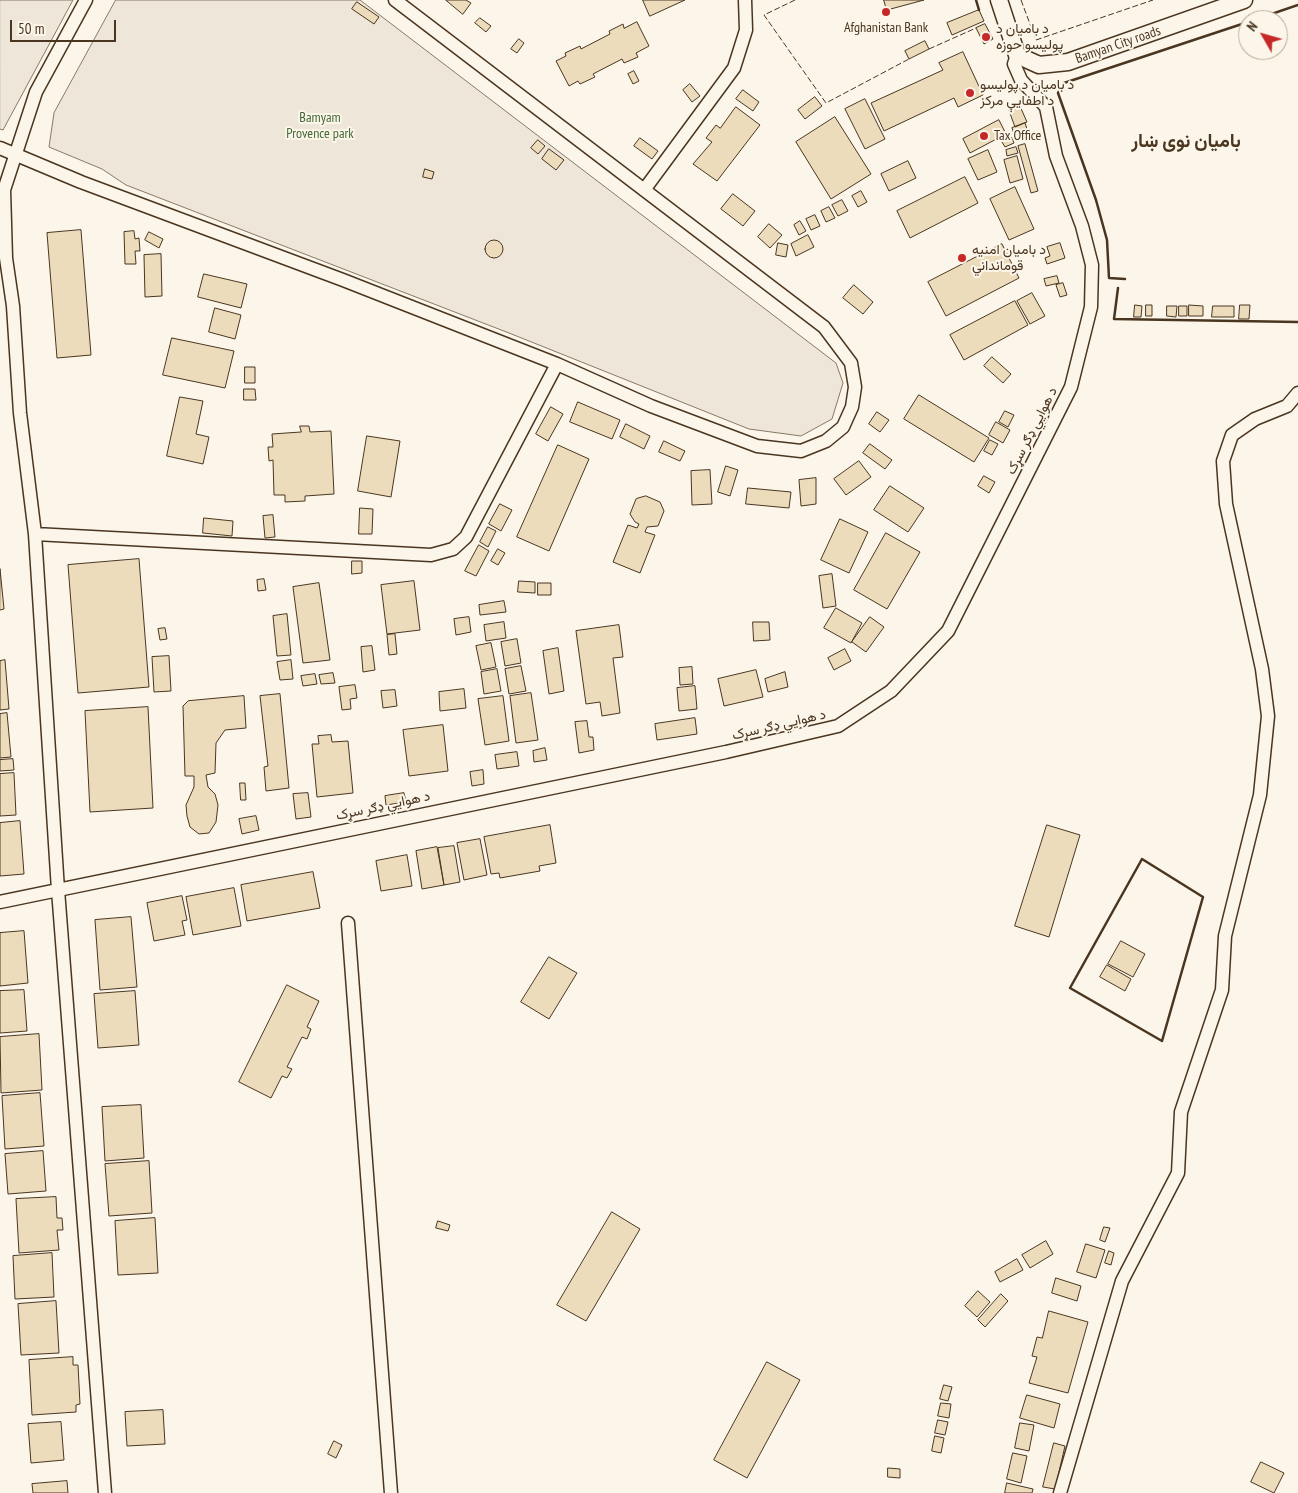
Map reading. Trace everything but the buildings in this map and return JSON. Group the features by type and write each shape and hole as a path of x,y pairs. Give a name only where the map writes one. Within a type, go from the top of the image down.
{"street":[{"path":"86,0 36,92 4,190 6,258 13,306 20,413 35,534 58,890 105,1493"},
{"path":"0,148 557,364 651,406 757,446 801,451 826,441 843,427 852,407 855,388 851,363 824,327 395,0"},
{"path":"644,190 734,68 746,30 745,0"},
{"path":"999,0 1017,55"},
{"name":"Bamyan City roads","path":"1017,55 1039,65 1068,62 1244,0"},
{"name":"د هوايي ډګر سړک","path":"0,902 369,824 726,752 838,726 891,691 948,631 1072,387 1091,307 1092,265 1082,226 1056,156 1046,107 1021,80 1014,64 1017,55"},
{"path":"35,534 431,555 453,549 466,538 557,364"},
{"path":"1060,1493 1122,1281 1178,1172 1181,1112 1222,990 1225,936 1260,796 1268,716 1262,669 1226,504 1223,460 1232,435 1255,419 1287,406 1298,393"},
{"path":"348,923 391,1493"}],"green space":[{"path":"0,0 73,0 3,130 0,129"},
{"name":"Bamyam Provence park","path":"116,0 360,0 836,363 843,383 832,419 801,436 749,429 509,333 126,185 102,169 49,147 54,113"}],"fence":[{"path":"795,0 764,15 826,103 909,59"},
{"path":"1021,0 1036,40 1153,0"},
{"path":"929,49 976,28"}],"wall":[{"path":"976,0 979,10"},
{"path":"1283,10 1298,5"},
{"path":"1125,279 1109,278 1107,240 1096,200 1058,93 1064,83 1238,25"},
{"path":"1118,288 1114,319 1298,322"},
{"path":"1142,859 1203,897 1162,1041 1070,988 1142,859"}],"place":[{"name":"Afghanistan Bank","path":"886,12"},
{"name":"د بامیان د پولیسو حوزه","path":"986,37"},
{"name":"د بامیان د پولیسو د اطفايې مرکز","path":"970,93"},
{"name":"Tax Office","path":"984,136"},
{"name":"د بامیان امنیه قومانداني","path":"962,258"}],"district":[{"name":"باميان نوی ښار","path":"1186,142"}]}
